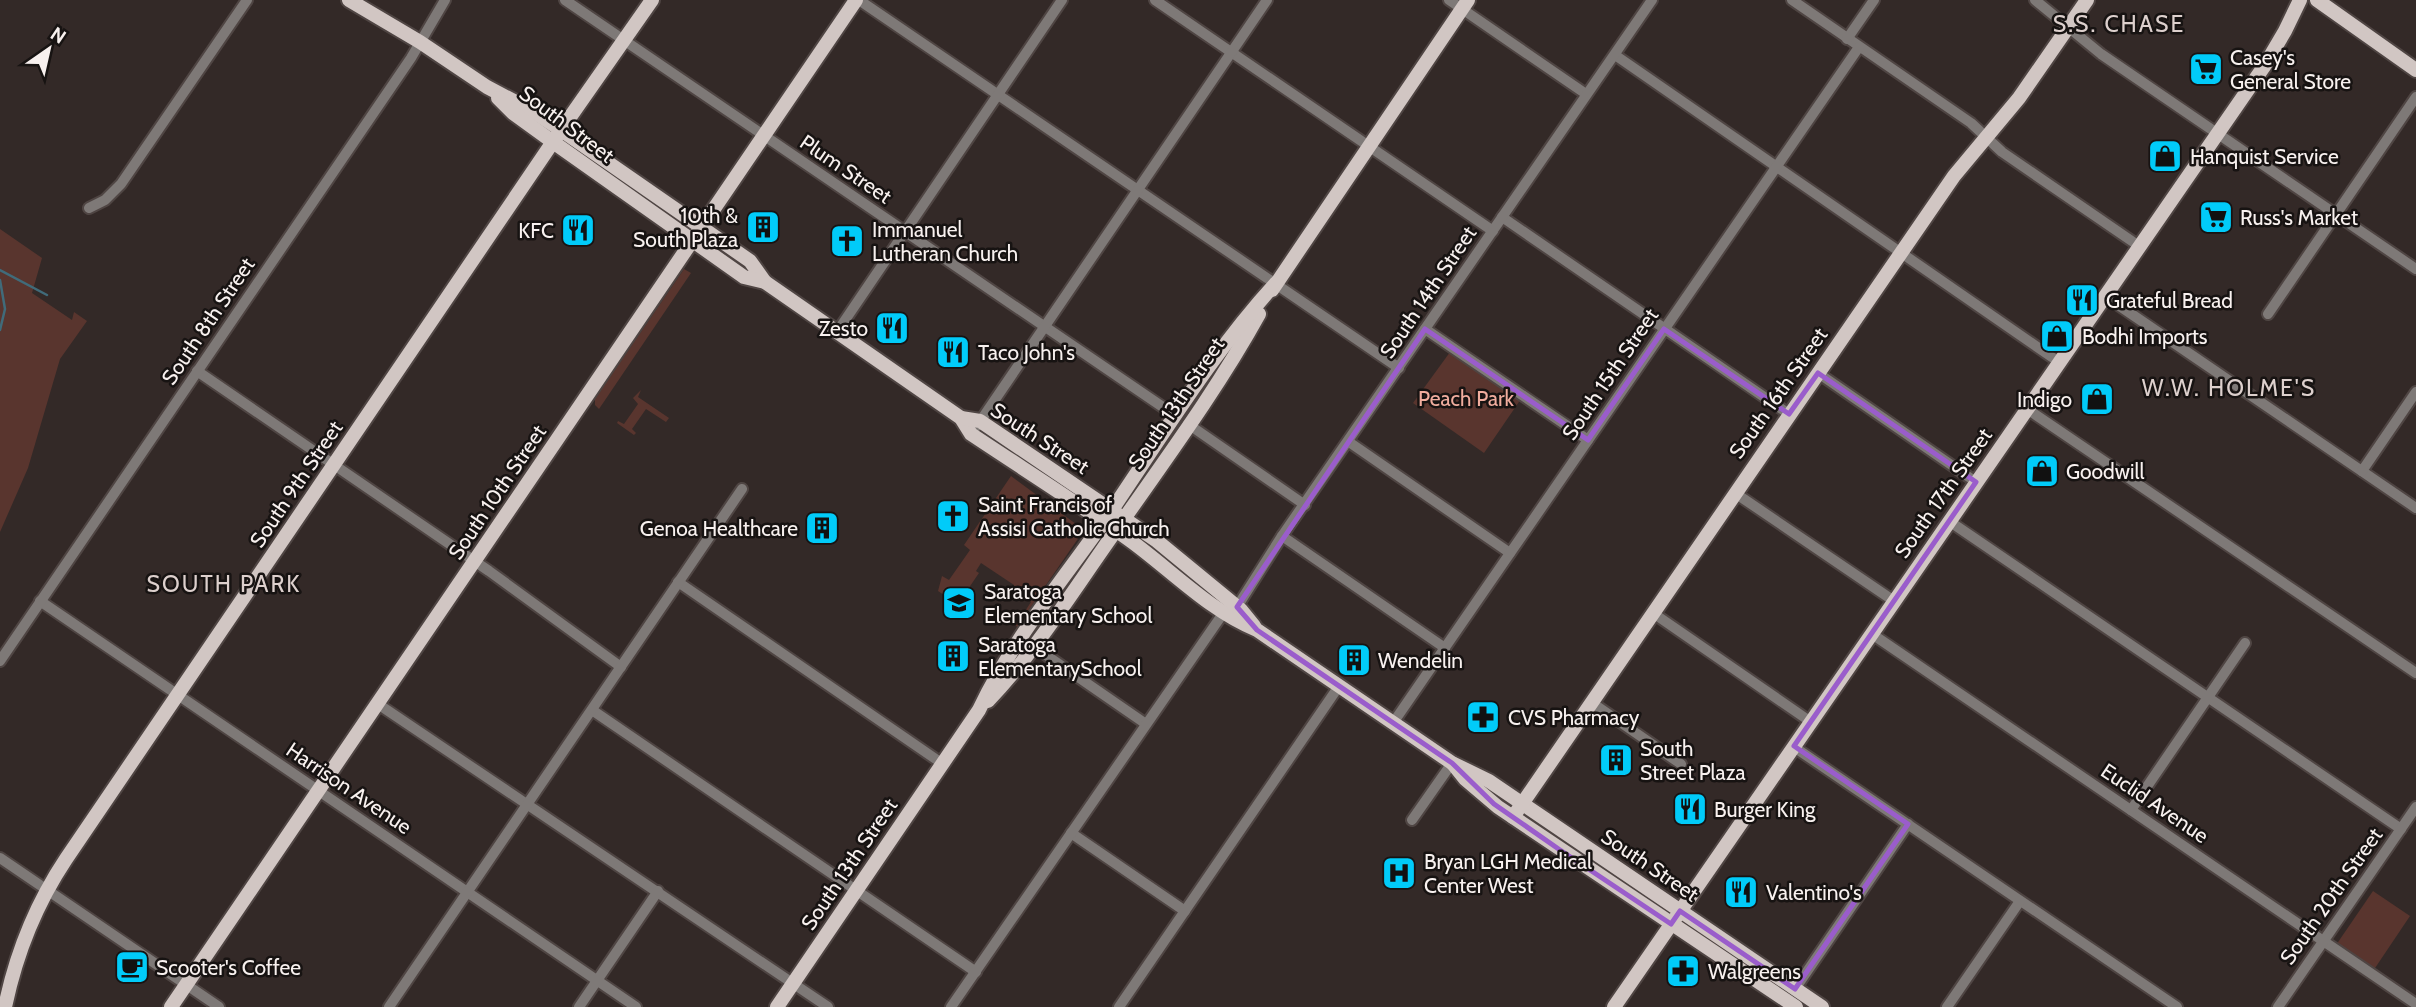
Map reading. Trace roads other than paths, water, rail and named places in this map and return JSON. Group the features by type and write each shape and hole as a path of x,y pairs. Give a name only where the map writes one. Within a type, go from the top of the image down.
{"main road":[{"name":"South Street","path":"349,0 420,42 487,87 513,113 557,136 702,227 750,261 765,282 961,418 971,434 1114,520"},
{"name":"South 9th Street","path":"5,1007 23,943 47,890 73,848 652,0"},
{"name":"South 10th Street","path":"171,1007 858,0"},
{"name":"South 16th Street","path":"1513,817 1959,169 2019,99 2087,0"},
{"name":"South 17th Street","path":"1614,1007 2265,65 2300,0"},
{"path":"2317,0 2416,70"},
{"name":"South 13th Street","path":"777,1007 979,710 991,684 1220,378 1276,283 1465,4"},
{"name":"South Street","path":"557,136 744,277 765,282"},
{"name":"South 13th Street","path":"979,710 1000,689 1033,646 1114,520 1175,416 1255,306 1276,283"},
{"name":"South Street","path":"961,418 980,421 1257,630 1452,763 1470,770 1522,804 1822,1007"},
{"name":"South Street","path":"1452,763 1465,779 1513,817 1796,1007"}],"street":[{"path":"89,208 105,200 121,184 247,0"},
{"name":"South 8th Street","path":"0,661 420,42 445,0"},
{"name":"Plum Street","path":"565,0 1175,416"},
{"path":"858,0 1399,368"},
{"path":"837,332 1062,0"},
{"path":"1155,0 1493,231"},
{"path":"971,434 1267,0"},
{"path":"1449,0 1465,4 1586,94"},
{"name":"South 14th Street","path":"951,1007 1146,724 1349,442 1652,0"},
{"path":"1792,0 1970,123 2002,152 2139,246"},
{"path":"1847,39 1874,0"},
{"path":"2035,0 2101,54 2416,269"},
{"name":"South 15th Street","path":"1394,723 1859,47"},
{"path":"1615,55 2059,362"},
{"path":"2268,314 2416,97"},
{"path":"1502,217 1789,414"},
{"path":"2105,296 2416,508"},
{"path":"1426,329 1588,440"},
{"path":"197,371 475,562 621,667"},
{"path":"1818,373 1976,482"},
{"path":"2362,471 2416,392"},
{"path":"2027,408 2416,673"},
{"path":"1188,424 1305,505"},
{"path":"1349,442 1510,554"},
{"path":"389,1007 742,489"},
{"path":"1735,493 1894,601"},
{"path":"1949,521 2401,829"},
{"path":"1282,536 1445,648"},
{"path":"678,582 943,764"},
{"name":"Harrison Avenue","path":"40,601 636,1007"},
{"path":"1653,613 1811,722"},
{"name":"Euclid Avenue","path":"1872,634 2416,1004"},
{"path":"2130,810 2245,643"},
{"path":"1033,646 1146,724"},
{"path":"1119,1007 1339,686"},
{"path":"1591,702 1681,764"},
{"path":"378,704 828,1007"},
{"path":"592,710 976,972"},
{"path":"1794,747 2176,1007"},
{"path":"1412,820 1452,763"},
{"name":"South 20th Street","path":"2278,1007 2416,807"},
{"path":"1795,989 1908,824"},
{"path":"1071,833 1185,911"},
{"path":"0,858 219,1007"},
{"path":"579,1007 657,891"},
{"path":"1947,1007 2020,901"}],"waterway":[{"path":"0,270 47,295"},
{"path":"0,280 5,309 0,330"}],"place":[{"name":"Casey's General Store","path":"2206,69"},
{"name":"Hanquist Service","path":"2165,156"},
{"name":"Russ's Market","path":"2216,217"},
{"name":"10th & South Plaza","path":"763,227"},
{"name":"KFC","path":"578,230"},
{"name":"Immanuel Lutheran Church","path":"847,241"},
{"name":"Grateful Bread","path":"2082,300"},
{"name":"Zesto","path":"892,328"},
{"name":"Bodhi Imports","path":"2057,336"},
{"name":"Taco John's","path":"953,352"},
{"name":"Indigo","path":"2097,399"},
{"name":"Goodwill","path":"2042,471"},
{"name":"Saint Francis of Assisi Catholic Church","path":"953,516"},
{"name":"Genoa Healthcare","path":"822,528"},
{"name":"Saratoga Elementary School","path":"959,603"},
{"name":"Saratoga ElementarySchool","path":"953,656"},
{"name":"Wendelin","path":"1354,660"},
{"name":"CVS Pharmacy","path":"1483,717"},
{"name":"South Street Plaza","path":"1616,760"},
{"name":"Burger King","path":"1690,809"},
{"name":"Bryan LGH Medical Center West","path":"1399,873"},
{"name":"Valentino's","path":"1741,892"},
{"name":"Scooter's Coffee","path":"132,967"},
{"name":"Walgreens","path":"1683,971"}],"district":[{"name":"S.S. CHASE","path":"2119,24"},
{"name":"W.W. HOLME'S","path":"2229,388"},
{"name":"SOUTH PARK","path":"224,584"}],"park label":[{"name":"Peach Park","path":"1466,398"}]}
